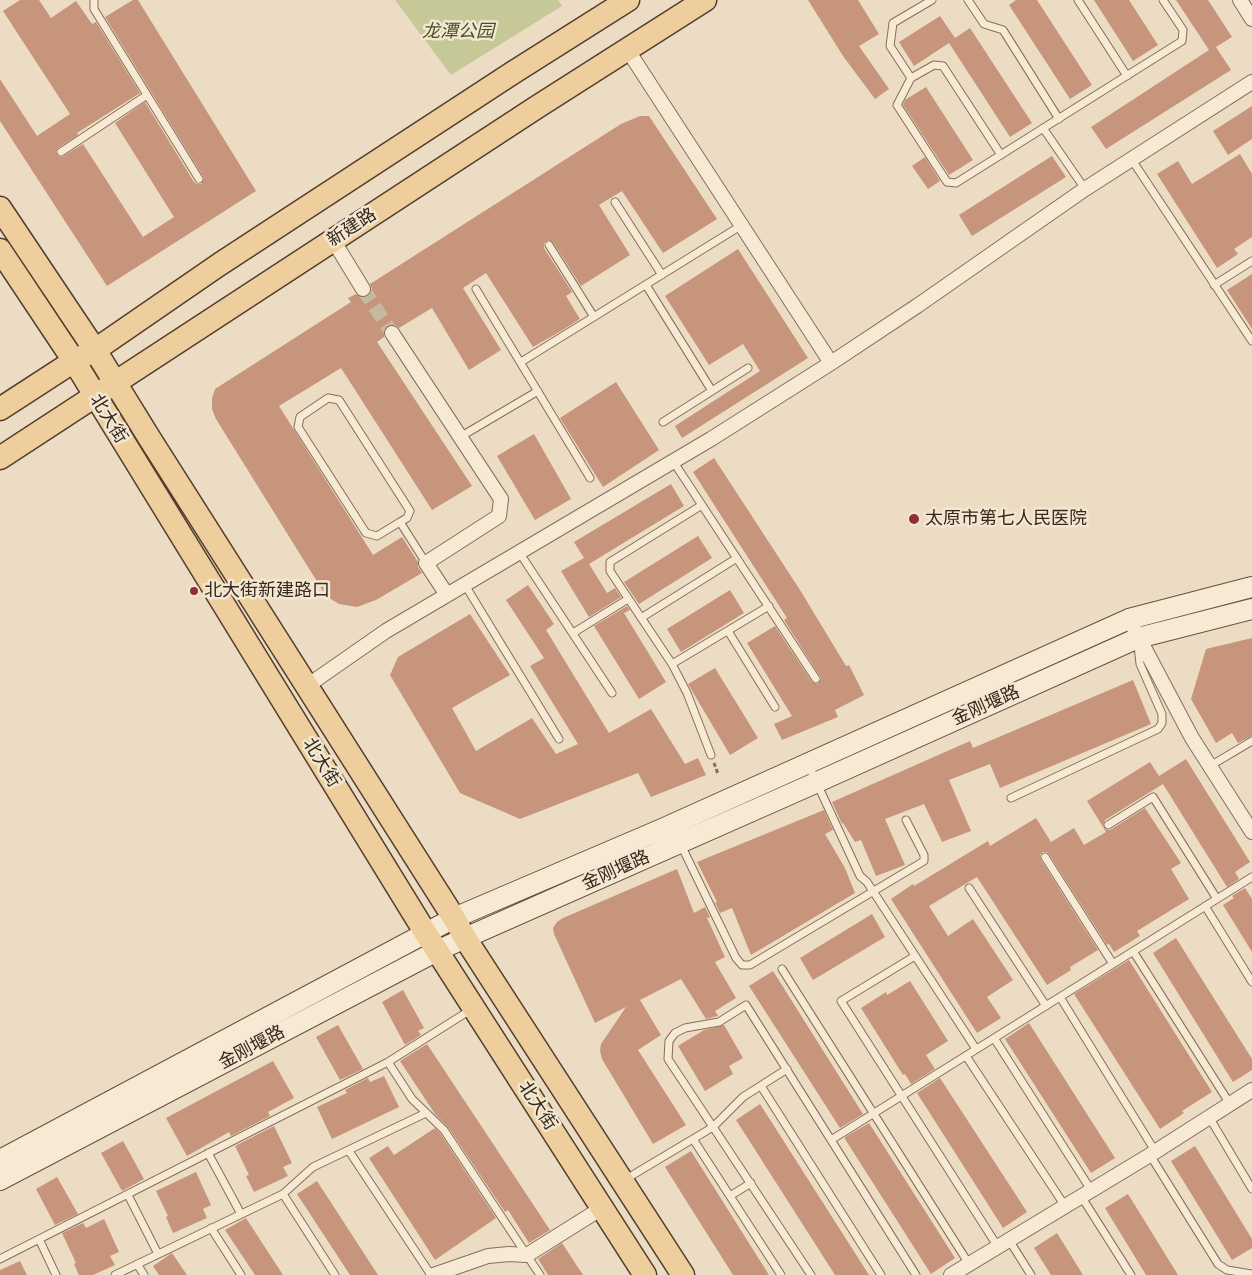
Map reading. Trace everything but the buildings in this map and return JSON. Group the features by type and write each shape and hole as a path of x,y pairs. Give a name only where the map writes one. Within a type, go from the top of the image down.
{"main road":[{"path":"0,409 74,361 95,350 514,72 628,0"},
{"name":"新建路","path":"0,458 705,0"},
{"name":"北大街","path":"0,208 95,350 465,938 683,1275"},
{"name":"北大街","path":"0,250 74,361 94,397 425,932 645,1275"},
{"path":"0,1160 454,918 653,833 1129,619 1252,587"},
{"name":"金刚堰路","path":"0,1180 437,950 1138,638 1252,609"}],"street":[{"path":"1240,0 1252,19"},
{"path":"627,50 831,363"},
{"path":"307,686 386,631 672,461 831,363 917,306 1085,189 1252,82"},
{"path":"333,240 363,289"},
{"path":"392,333 501,499 499,516 426,563 447,595"},
{"path":"1129,619 1192,738 1252,832"},
{"path":"951,1275 1252,1090"},
{"path":"432,1275 488,1256 527,1255 602,1208"}],"lane":[{"path":"94,0 94,9 198,179"},
{"path":"911,78 890,46 893,23 932,0"},
{"path":"968,0 984,24 1002,30 1059,119"},
{"path":"1078,0 1127,76"},
{"path":"1001,155 942,66 934,65 911,78 897,105 947,182 956,183 1059,119 1182,41 1183,30 1163,0"},
{"path":"61,152 147,95"},
{"path":"1044,128 1085,189"},
{"path":"1132,160 1252,341"},
{"path":"615,202 662,274"},
{"path":"521,362 742,225"},
{"path":"549,244 594,317"},
{"path":"1214,285 1252,261"},
{"path":"646,285 712,391"},
{"path":"476,289 590,478"},
{"path":"663,422 748,368"},
{"path":"460,437 538,391"},
{"path":"328,398 339,400 410,510 407,518 400,522 377,536 366,533 298,427 300,417 328,398"},
{"path":"672,461 816,679"},
{"path":"702,505 610,562 610,571 672,664 687,694 711,754"},
{"path":"400,522 426,563"},
{"path":"519,552 612,693"},
{"path":"642,618 737,558"},
{"path":"465,585 559,740"},
{"path":"572,633 628,599"},
{"path":"672,664 769,606"},
{"path":"728,630 775,707"},
{"path":"1011,798 1158,729 1162,723 1162,714 1140,664 1138,638"},
{"path":"1210,766 1252,741"},
{"path":"808,763 860,876 867,882 976,1049"},
{"path":"1108,825 1153,797 1217,899"},
{"path":"680,843 736,958 742,965 750,965 924,861 924,856 906,820"},
{"path":"1045,857 1113,964"},
{"path":"831,1140 1252,877"},
{"path":"969,888 1046,1006"},
{"path":"1205,906 1252,982"},
{"path":"1133,952 1230,1104"},
{"path":"915,956 841,1001 902,1096 1003,1243 1031,1275"},
{"path":"782,969 969,1264"},
{"path":"1060,997 1218,1264 1227,1270 1252,1274"},
{"path":"811,1275 668,1059 669,1040 675,1033 685,1028 719,1022 746,1005 916,1275"},
{"path":"0,1259 388,1062 474,1007"},
{"path":"994,1038 1086,1193 1131,1275"},
{"path":"966,1056 1064,1206"},
{"path":"388,1062 412,1099 444,1130 540,1275"},
{"path":"623,1181 713,1127 743,1097 787,1069"},
{"path":"761,1086 881,1275"},
{"path":"115,1275 282,1194 314,1167 426,1113"},
{"path":"1209,1118 1252,1189"},
{"path":"692,1139 781,1275"},
{"path":"349,1151 432,1275"},
{"path":"208,1153 241,1214"},
{"path":"730,1196 751,1183"},
{"path":"282,1194 335,1275"},
{"path":"128,1195 158,1254"},
{"path":"211,1228 241,1275"},
{"path":"39,1239 56,1275"},
{"path":"137,1264 144,1275"}],"green space":[{"name":"龙潭公园","path":"395,0 558,0 562,6 451,75"}],"tunnel":[{"path":"363,289 392,333"}],"place":[{"name":"太原市第七人民医院","path":"914,519"},
{"name":"北大街新建路口","path":"194,591"}]}
